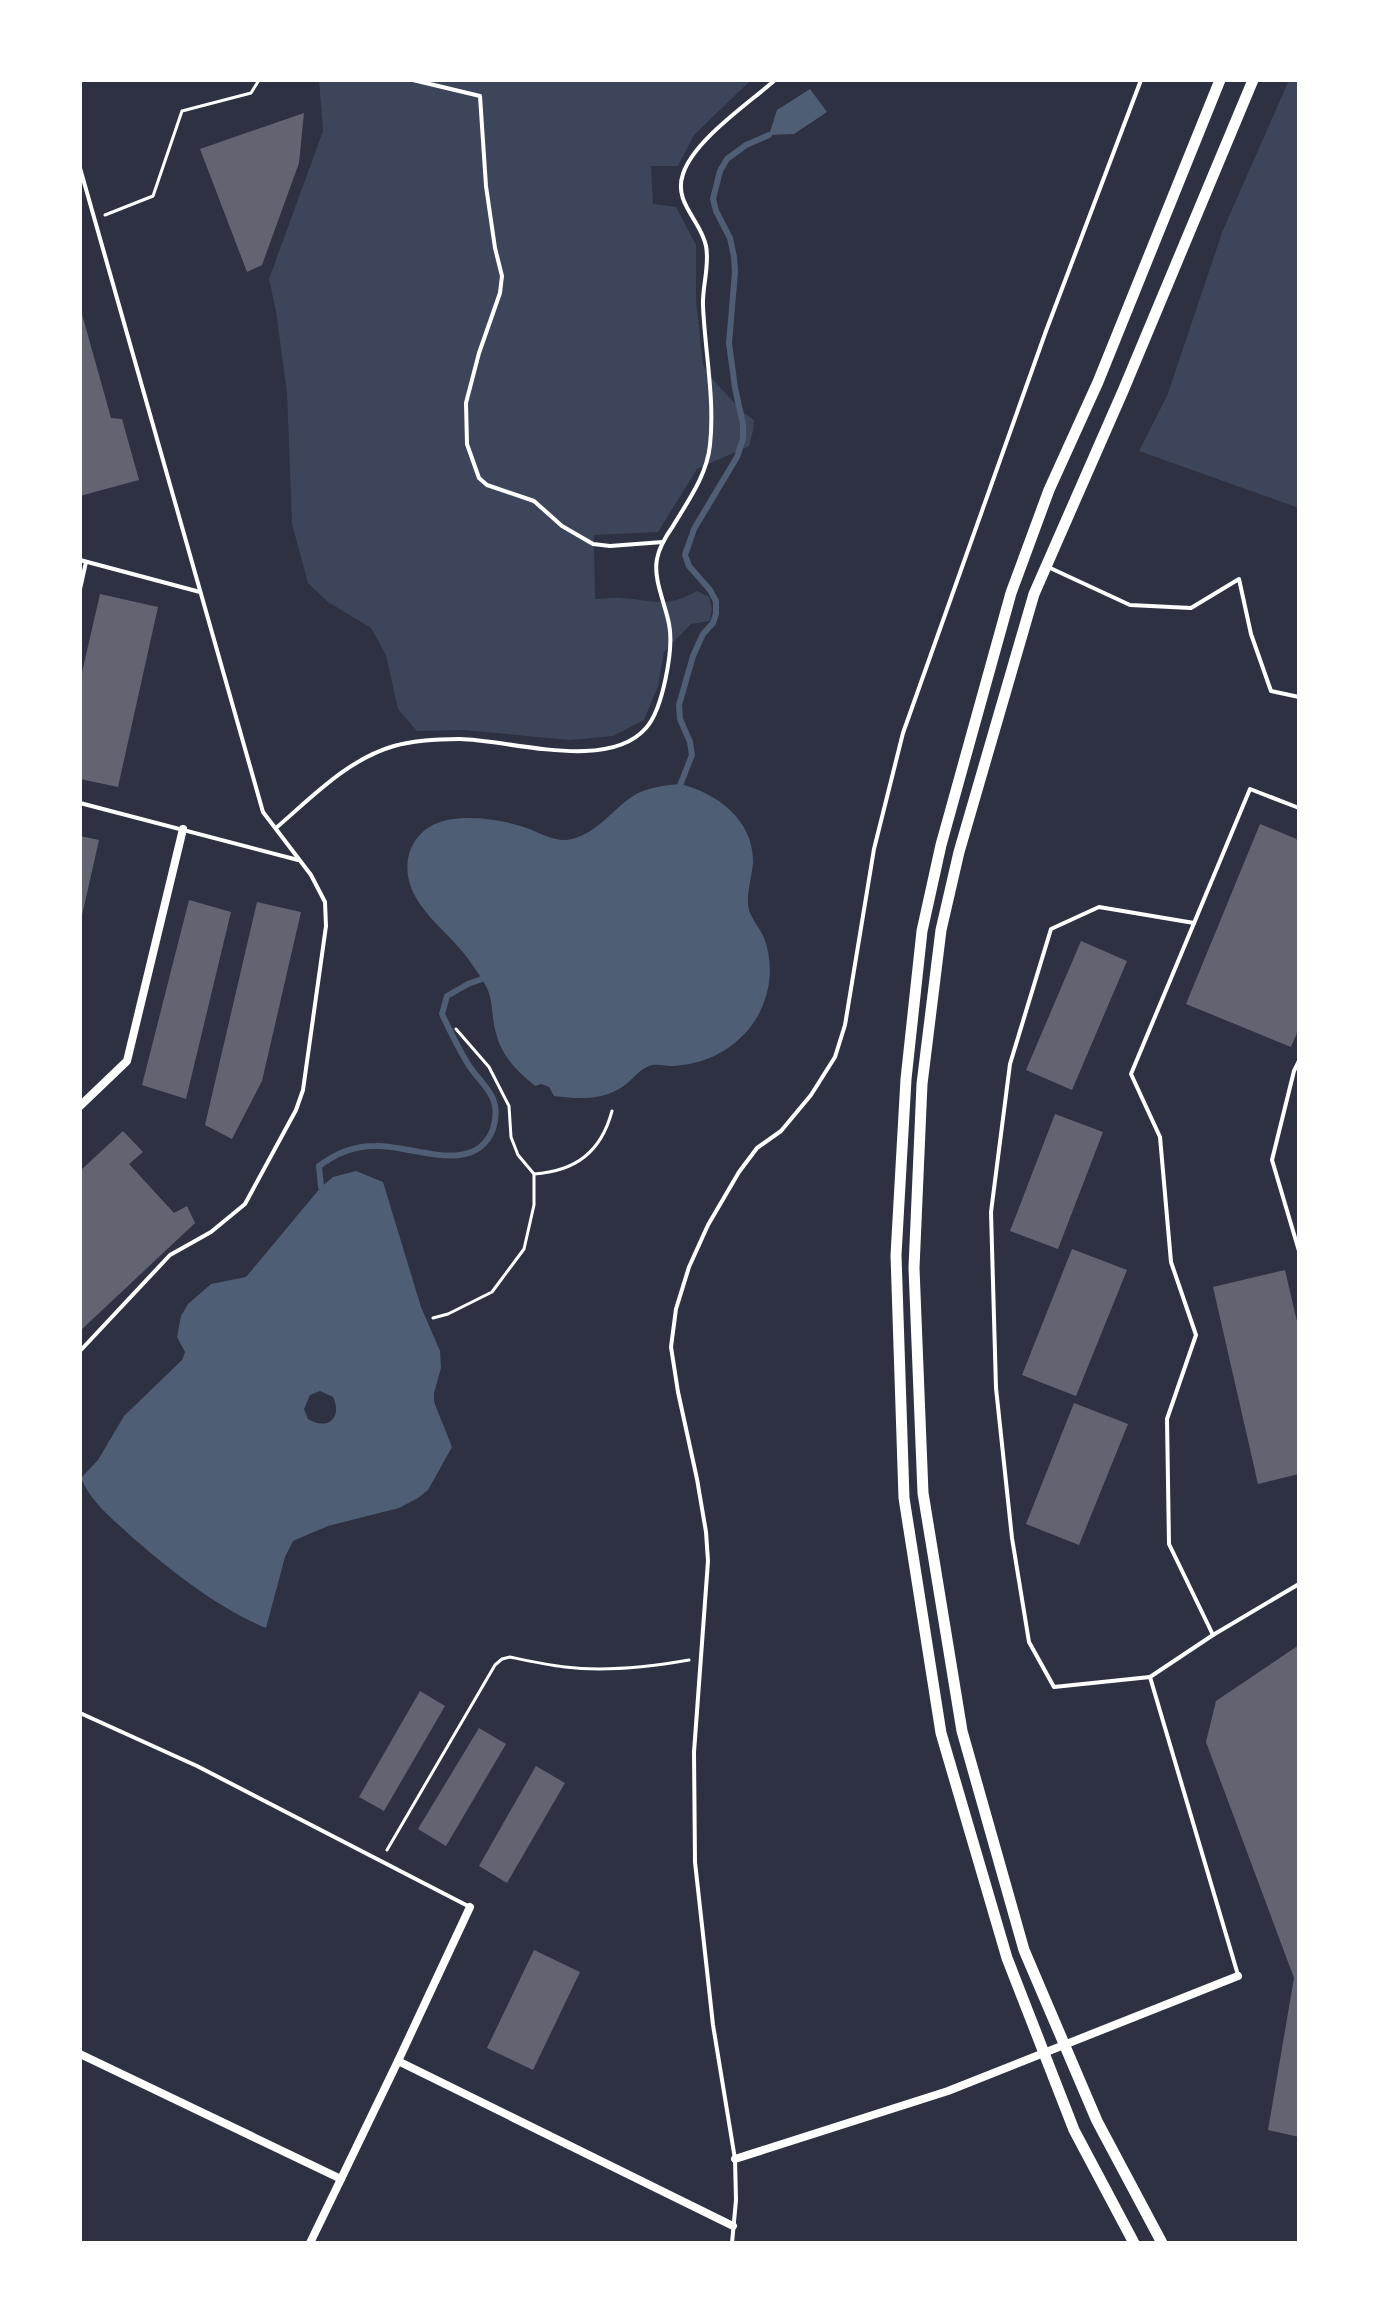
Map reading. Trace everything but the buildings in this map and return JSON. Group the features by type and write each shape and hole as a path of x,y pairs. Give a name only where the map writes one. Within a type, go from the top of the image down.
{"street":[{"path":"1134,2243 1074,2130 1007,1958 941,1733 904,1498 896,1255 906,1079 922,931 945,830 1011,593 1049,490 1098,382 1220,80"},
{"path":"1162,2243 1097,2121 1024,1950 962,1731 923,1493 914,1268 922,1084 941,930 959,852 1034,594 1253,80"},
{"path":"82,1100 127,1061 183,829"},
{"path":"310,2243 470,1907"},
{"path":"735,2159 948,2091 1238,1976"},
{"path":"80,2054 341,2179"},
{"path":"398,2061 733,2226"}],"lane":[{"path":"413,80 480,96 486,186 502,276 500,293 466,403 467,444 479,478 487,485 534,501 562,526 593,544 610,546 663,542"},
{"path":"276,829 344,772 391,746 413,741 460,739 563,752 623,744 649,725 656,710 670,644 670,626 656,560 663,542 701,478 710,445 712,412 702,303 706,246 680,194 683,172 704,141 775,80"},
{"path":"732,2243 735,2159 713,2025 695,1862 694,1752 708,1561 706,1532 671,1347 676,1309 689,1267 708,1225 739,1172 757,1148 781,1131 835,1057 845,1025 874,849 903,733 1046,331 1141,80"},
{"path":"80,168 263,812 311,875 325,902 326,926 303,1090 296,1110 245,1204 211,1232 170,1255 80,1351"},
{"path":"80,560 200,592"},
{"path":"80,589 86,562"},
{"path":"1046,566 1130,605 1191,608 1239,579 1251,634 1271,691 1299,697"},
{"path":"1213,1635 1169,1544 1167,1419 1196,1335 1171,1262 1160,1137 1131,1074 1250,789 1299,808"},
{"path":"80,803 300,861"},
{"path":"1194,923 1099,907 1051,929 1010,1064 991,1212 996,1388 1012,1538 1029,1642 1054,1687 1150,1677 1299,1584"},
{"path":"1299,1061 1272,1160 1299,1251"},
{"path":"1150,1677 1238,1976"},
{"path":"80,1713 197,1766 470,1907"}],"path":[{"path":"95,219 153,196 182,111 251,93 259,80"},
{"path":"433,1318 492,1292 524,1249 534,1205 534,1174 518,1155 511,1137 509,1106 489,1067 456,1029"},
{"path":"534,1174 570,1167 591,1152 607,1133 612,1111"},
{"path":"381,1861 495,1665 502,1659 510,1657 590,1669 656,1666 701,1658"}],"shaded area":[{"path":"319,80 751,80 694,135 678,166 651,166 653,204 676,207 696,245 696,299 703,365 713,380 754,420 749,446 697,469 658,532 594,535 595,599 668,602 697,591 709,597 712,608 710,621 691,624 664,652 658,686 644,720 613,736 570,740 464,730 417,731 398,709 386,655 371,628 328,602 308,583 292,524 287,393 269,279 323,131"},
{"path":"1289,80 1299,80 1299,508 1139,451 1167,396 1223,230"},
{"path":"810,89 827,112 794,134 769,135 777,110"},
{"path":"680,784 720,802 740,821 747,834 753,863 748,905 764,938 770,962 768,986 761,1009 740,1038 705,1060 684,1065 649,1066 609,1094 582,1098 554,1096 549,1087 541,1084 535,1086 528,1080 502,1049 486,986 465,955 415,896 407,869 410,850 420,834 431,826 466,818 505,822 567,840 587,833 638,793"},
{"path":"356,1171 383,1182 421,1307 440,1351 441,1368 434,1402 452,1447 428,1490 418,1498 399,1508 328,1526 293,1541 285,1557 266,1628 213,1600 164,1564 104,1511 81,1478 98,1460 124,1416 182,1360 185,1352 177,1337 181,1316 188,1304 211,1284 246,1277 321,1187 333,1177","holes":["320,1391 333,1397 336,1411 331,1420 321,1424 308,1419 304,1409 310,1395"]}],"waterway":[{"path":"679,788 692,755 680,719 679,705 693,656 716,614 716,601 689,566 685,555 694,529 737,457 743,439 729,343 734,257 730,238 713,199 720,171 727,159 746,145 769,135"},
{"path":"321,1187 319,1166 353,1149 376,1146 458,1155 472,1152 484,1143 494,1125 494,1102 464,1058 442,1014 447,996 482,979"}]}
